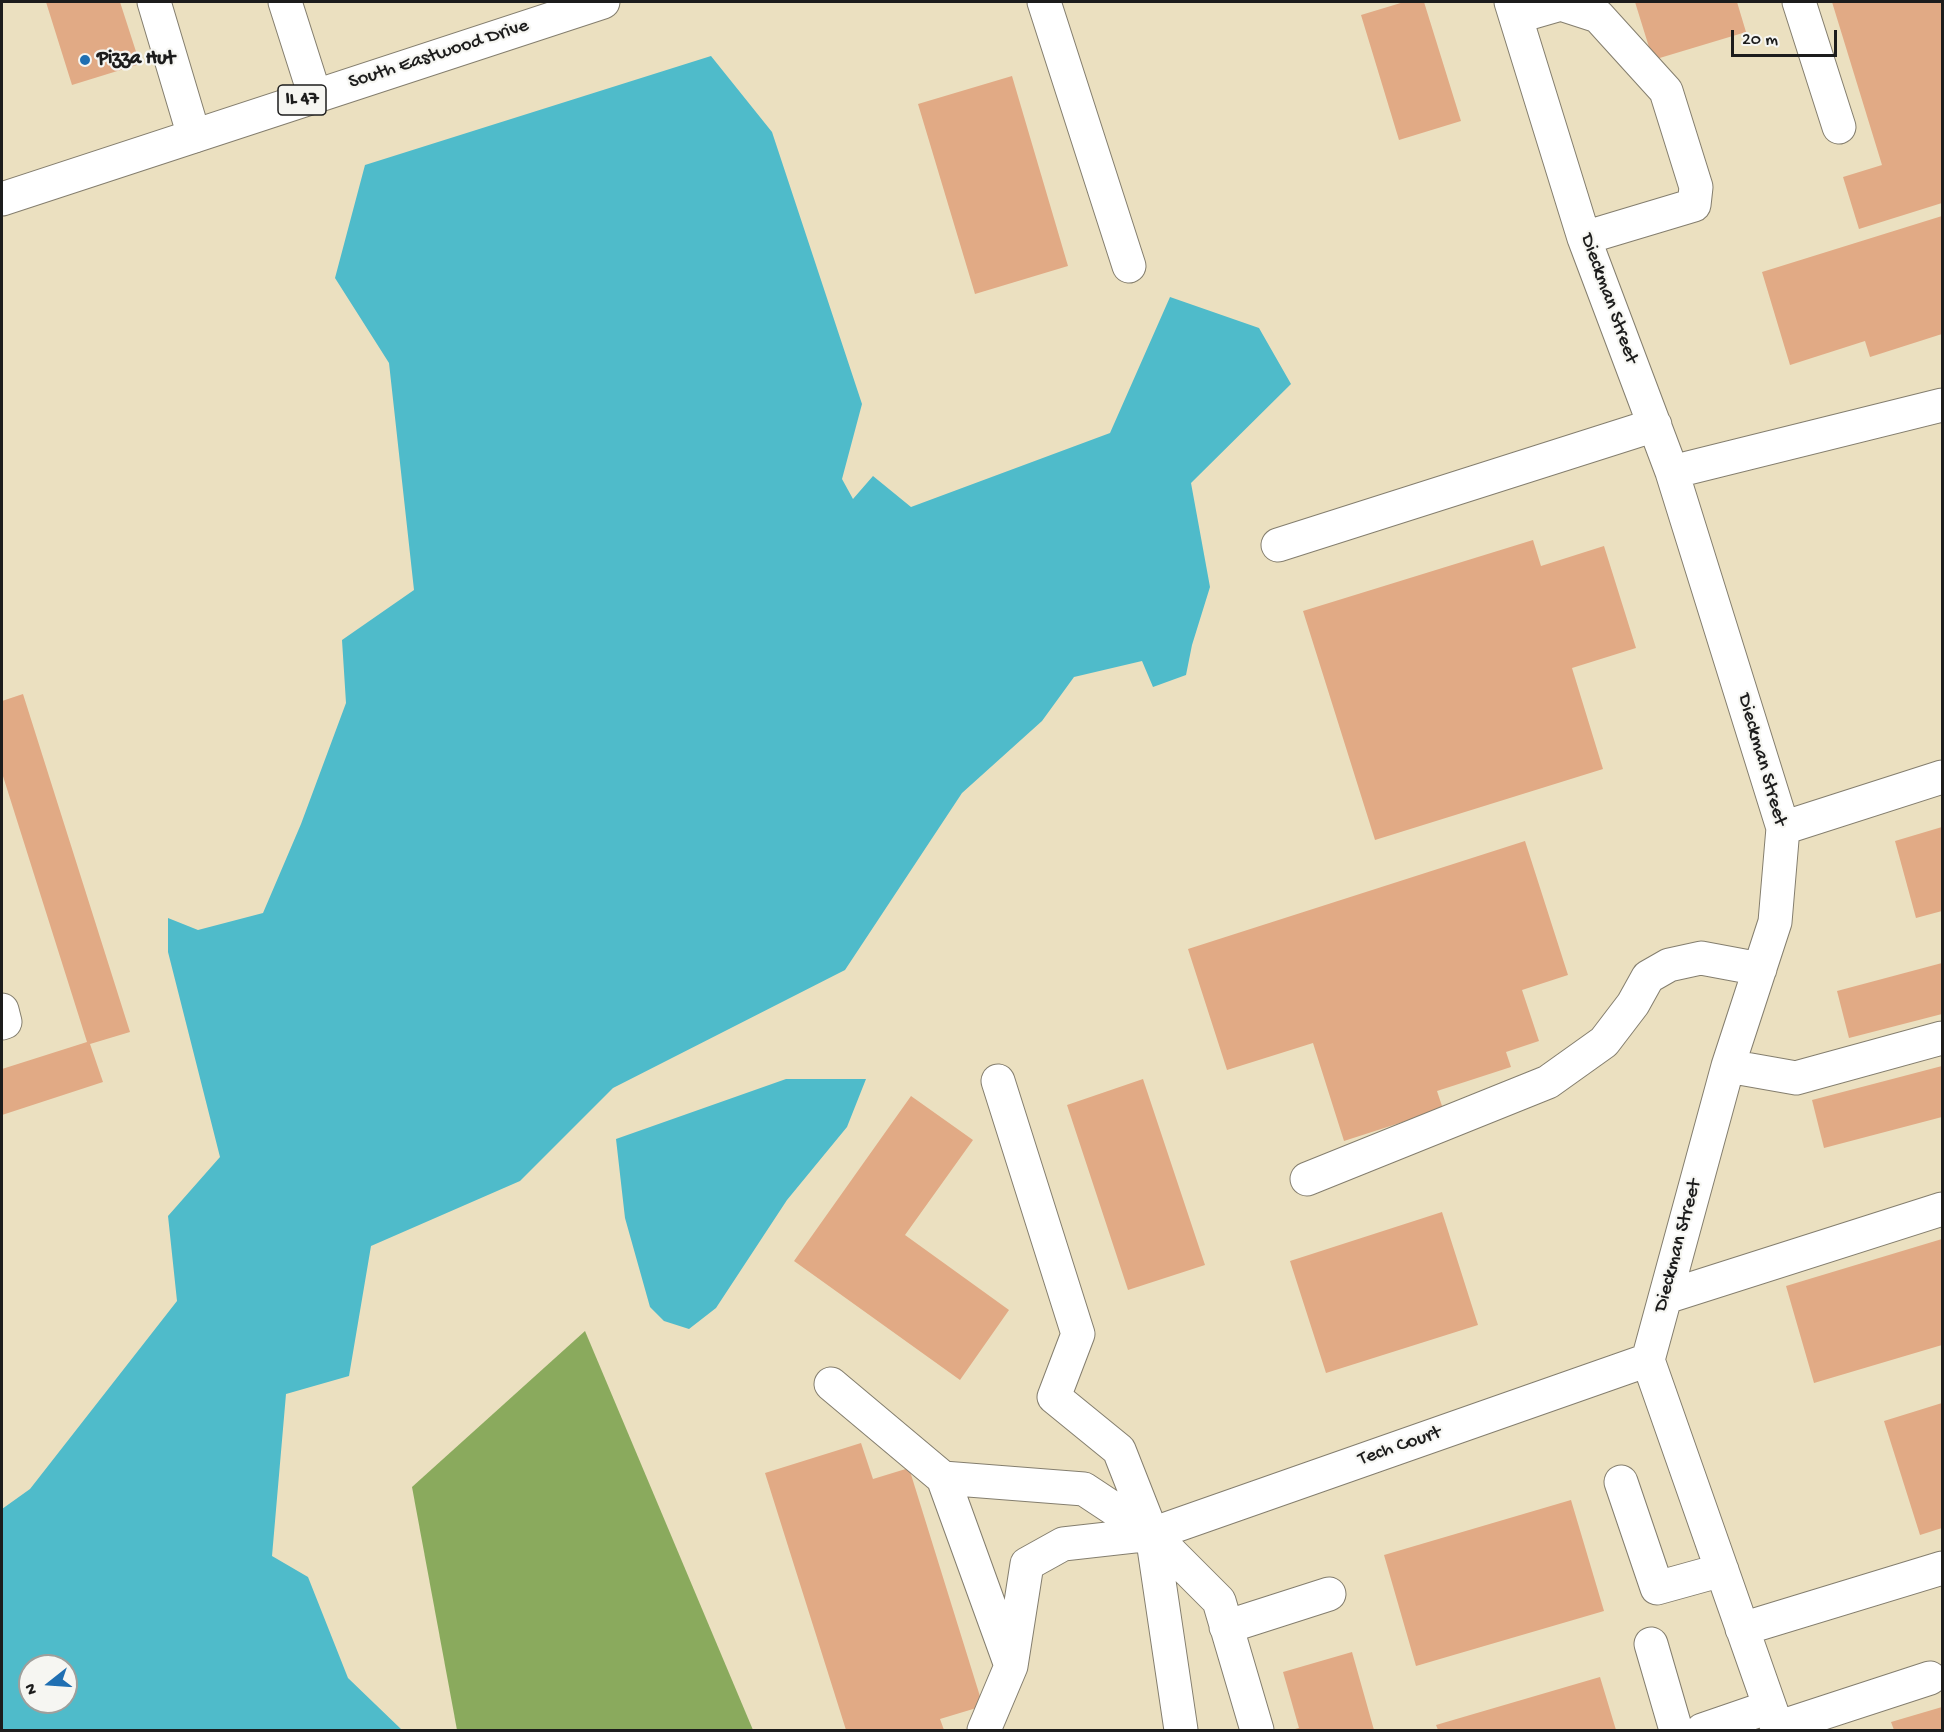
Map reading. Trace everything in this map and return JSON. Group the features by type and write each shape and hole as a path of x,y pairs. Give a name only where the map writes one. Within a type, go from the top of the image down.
{"street":[{"path":"154,2 194,136"},
{"path":"285,2 315,96"},
{"name":"South Eastwood Drive","path":"2,199 603,2"},
{"path":"1044,2 1129,266"},
{"path":"1799,2 1839,127"},
{"path":"1514,9 1561,4 1598,16 1665,91 1696,187 1694,206 1584,238"},
{"name":"Dieckman Street","path":"1514,9 1584,238 1672,472 1783,828 1775,922 1728,1066 1648,1360"},
{"path":"1672,472 1942,405"},
{"path":"1278,545 1655,425"},
{"path":"1783,828 1942,777"},
{"path":"1307,1179 1548,1082 1604,1042 1633,1004 1648,977 1668,965 1701,958 1760,969"},
{"path":"2,1010 5,1022 2,1023"},
{"path":"1728,1066 1796,1078 1942,1038"},
{"path":"998,1081 1078,1334 1054,1397 1119,1450 1152,1534 1181,1731"},
{"path":"1666,1297 1942,1209"},
{"path":"1648,1360 1775,1722"},
{"name":"Tech Court","path":"1011,1666 1027,1564 1063,1544 1152,1534 1648,1360"},
{"path":"831,1384 944,1478 1011,1666 984,1731"},
{"path":"944,1478 1084,1489 1152,1534 1218,1601 1257,1731"},
{"path":"1621,1482 1657,1588 1722,1570"},
{"path":"1742,1629 1942,1568"},
{"path":"1226,1627 1329,1594"},
{"path":"1651,1644 1676,1731"},
{"path":"1702,1731 1775,1722 1930,1678"}],"green space":[{"path":"585,1331 753,1730 457,1730 412,1487"}],"water":[{"path":"711,56 772,132 862,404 842,479 853,499 873,476 911,507 1110,433 1170,297 1259,328 1291,384 1191,483 1210,587 1192,645 1186,675 1153,687 1142,661 1074,677 1042,721 962,793 845,970 613,1088 520,1181 371,1246 349,1376 286,1394 272,1556 308,1577 348,1678 402,1730 2,1730 2,1509 30,1489 177,1301 168,1216 220,1157 168,952 168,918 198,930 263,913 301,824 346,703 342,640 414,590 389,363 335,278 365,165"},
{"path":"786,1079 866,1079 847,1127 787,1200 716,1308 689,1329 664,1321 650,1307 625,1218 616,1139"}],"building":[{"path":"46,2 120,2 140,64 72,85"},
{"path":"1404,2 1424,2 1461,121 1399,140 1361,15"},
{"path":"1635,2 1737,2 1746,32 1653,60"},
{"path":"1832,2 1942,2 1942,203 1859,229 1843,177 1882,165"},
{"path":"1012,76 1068,266 975,294 918,104"},
{"path":"1942,216 1942,334 1870,357 1865,341 1790,365 1762,272"},
{"path":"1533,540 1541,566 1604,546 1636,648 1572,668 1603,769 1375,840 1303,611"},
{"path":"23,694 130,1032 90,1044 103,1082 2,1115 2,1069 87,1042 2,773 2,701"},
{"path":"1942,827 1942,911 1916,918 1895,841"},
{"path":"1525,841 1568,975 1522,990 1539,1041 1506,1052 1511,1067 1437,1091 1443,1109 1344,1141 1313,1043 1227,1070 1188,949"},
{"path":"1942,963 1942,1014 1849,1038 1837,991"},
{"path":"1942,1066 1942,1117 1824,1148 1812,1100"},
{"path":"1143,1079 1205,1265 1128,1290 1067,1105"},
{"path":"911,1096 973,1140 905,1235 1009,1310 960,1380 794,1261"},
{"path":"1442,1212 1478,1325 1326,1373 1290,1261"},
{"path":"1942,1239 1942,1345 1814,1383 1786,1286"},
{"path":"1942,1403 1942,1528 1920,1535 1884,1421"},
{"path":"861,1443 873,1479 909,1468 983,1706 940,1719 944,1730 846,1730 765,1473"},
{"path":"1571,1500 1604,1611 1416,1666 1384,1555"},
{"path":"1352,1652 1374,1730 1291,1730 1299,1728 1283,1672"},
{"path":"1600,1677 1616,1730 1438,1730 1436,1725"},
{"path":"1942,1707 1942,1730 1894,1730 1891,1722"}],"place":[{"name":"Pizza Hut","path":"85,60"}]}
